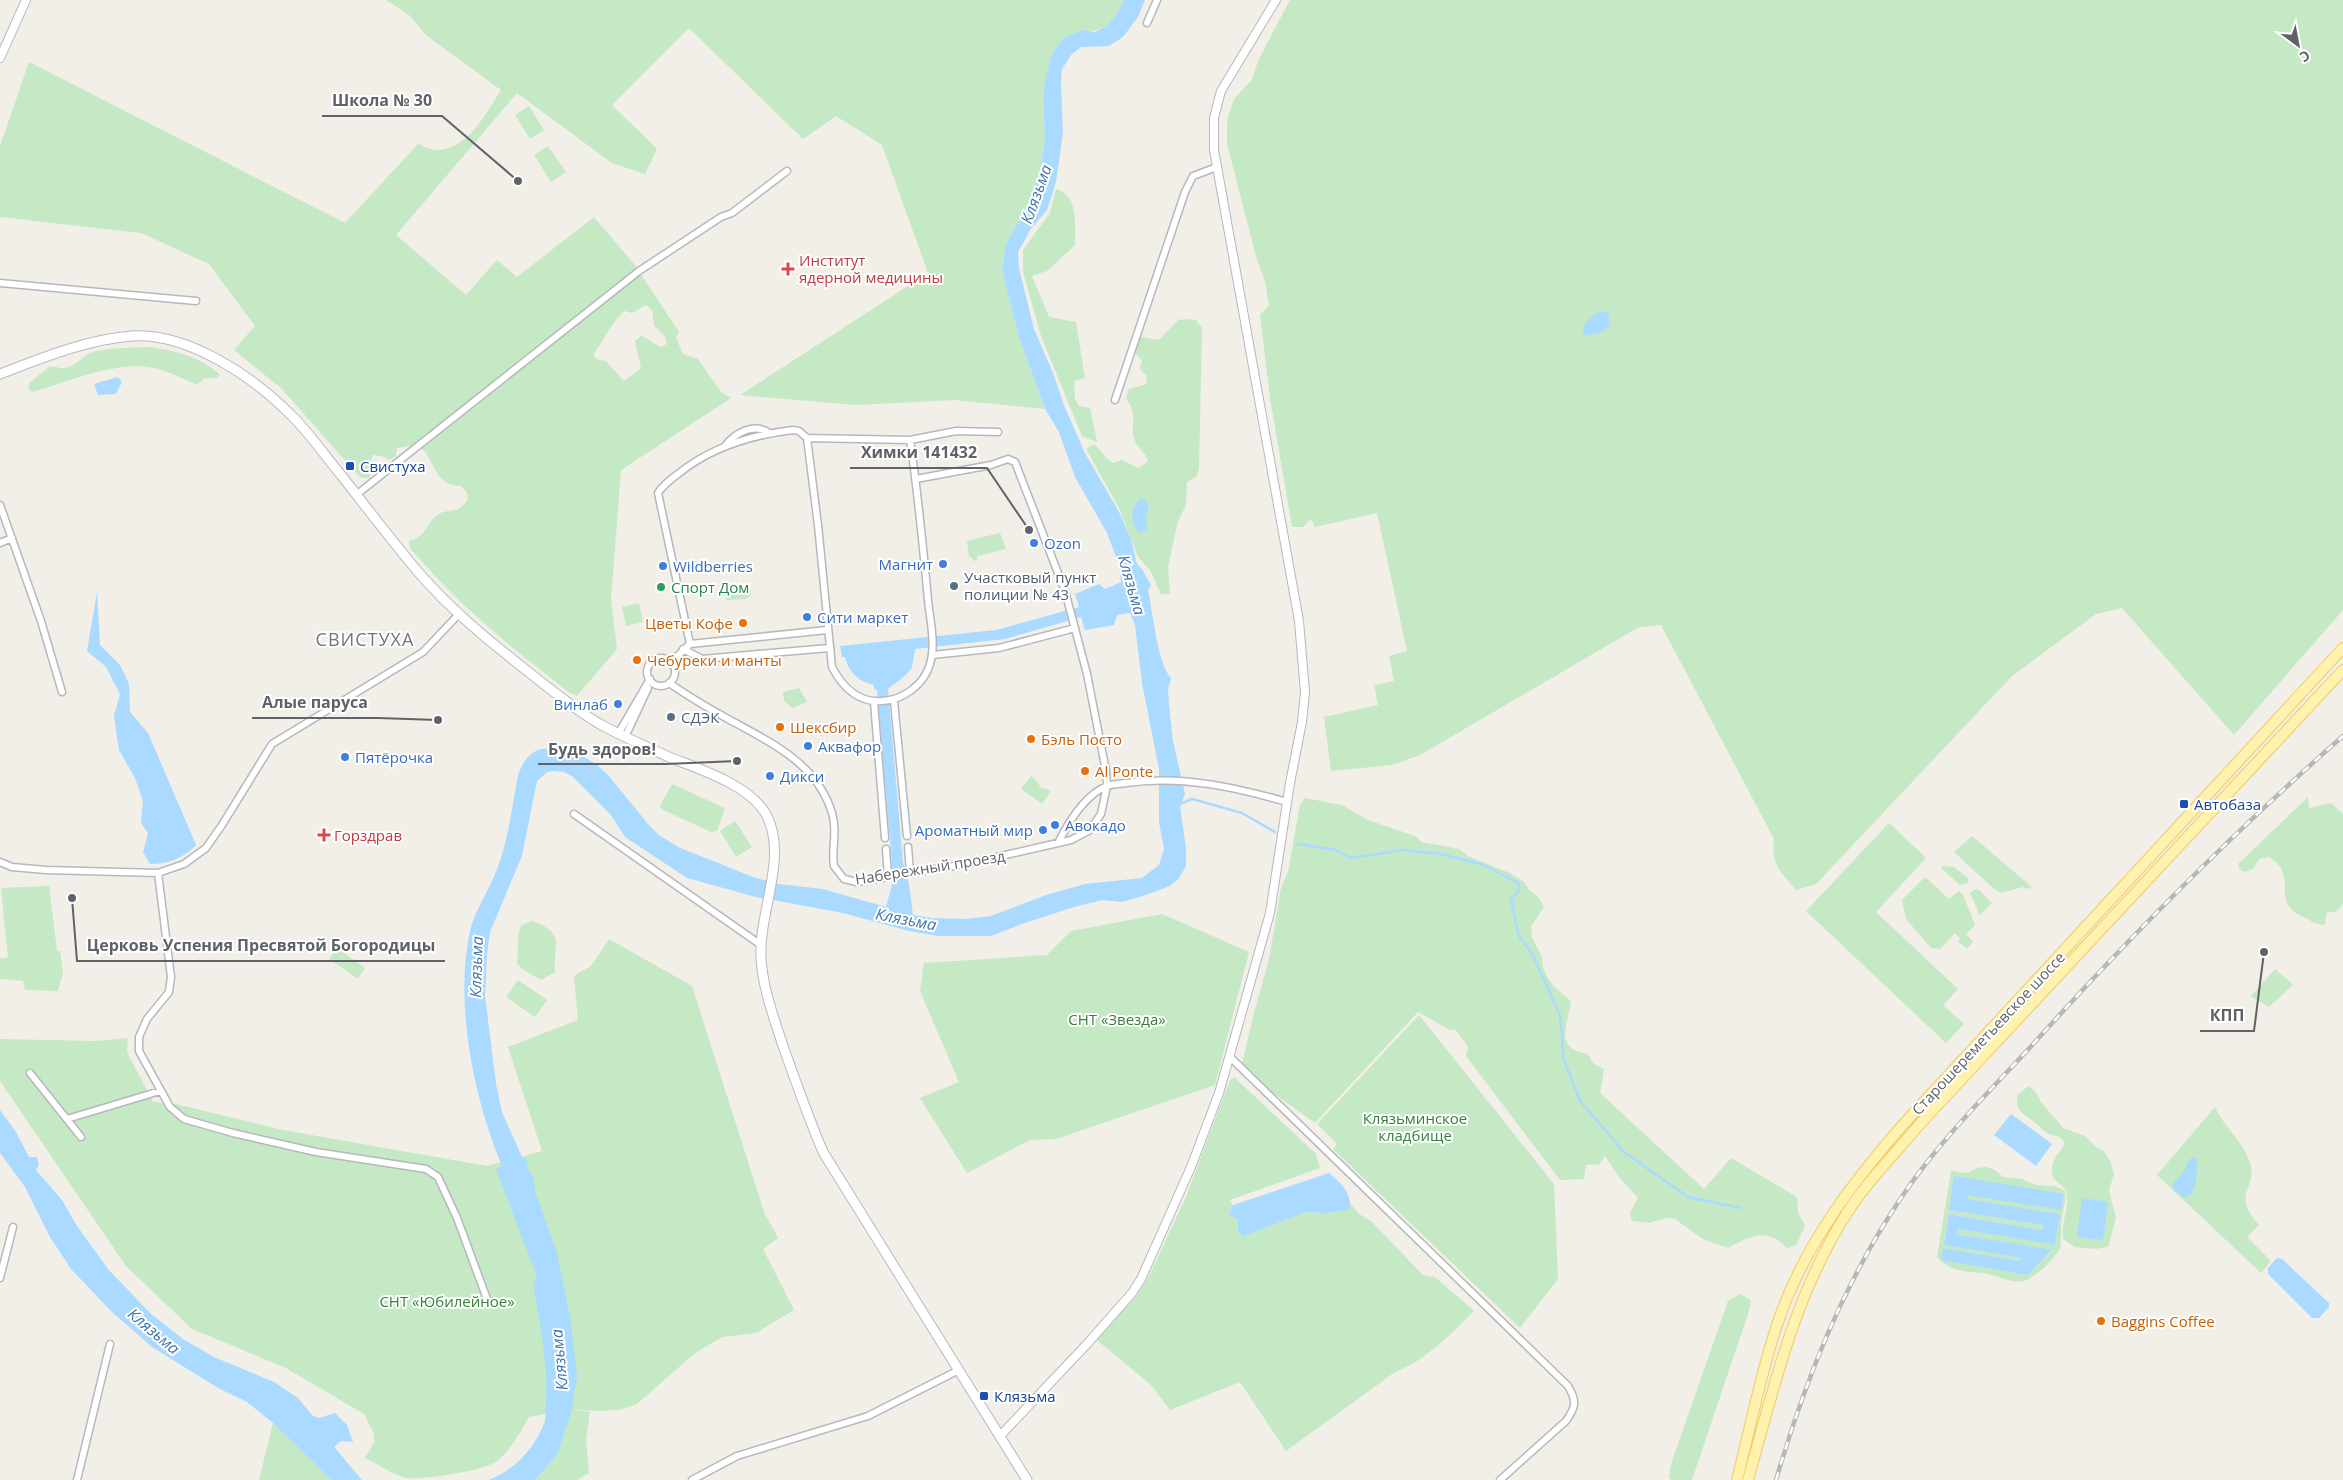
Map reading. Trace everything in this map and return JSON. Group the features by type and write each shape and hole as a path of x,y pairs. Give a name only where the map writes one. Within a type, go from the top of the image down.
{"main road":[{"path":"0,374 65,350 97,341 132,336 175,341 205,353 264,390 293,417 419,574 458,615 562,698 597,723 709,773 750,796 761,807 770,824 774,843 773,866 761,945 764,978 771,1008 803,1103 824,1152 1027,1480"},
{"name":"Старошереметьевское шоссе","path":"1736,1480 1777,1324 1824,1225 1839,1204 1909,1118 2343,648"},
{"name":"Старошереметьевское шоссе","path":"1748,1480 1795,1316 1811,1277 1840,1224 1859,1195 1919,1125 2343,670"}],"street":[{"path":"0,58 26,0"},
{"path":"1146,22 1157,0"},
{"path":"1000,1436 1087,1344 1132,1293 1141,1279 1191,1167 1230,1057 1270,913 1287,802 1302,722 1305,692 1304,665 1299,621 1214,150 1214,118 1221,91 1276,0"},
{"path":"1114,400 1185,192 1193,176 1217,167"},
{"path":"356,494 639,271 721,217 732,213 787,170"},
{"path":"0,283 196,301"},
{"path":"690,644 658,493 670,479 692,462 725,446 730,439 745,430 756,428 764,429 769,433 799,431 807,438 910,440 956,431 998,432"},
{"path":"807,438 832,667 845,687 855,695 876,702 892,701 909,693 928,672 932,652 916,479 910,440"},
{"name":"Набережный проезд","path":"669,683 690,698 779,746 813,777 823,793 832,814 836,837 833,860 840,876 844,879 857,882 966,864 1083,836 1102,814 1107,786 1103,746 1070,608 1040,526 1012,459 916,479"},
{"path":"0,505 62,692"},
{"path":"0,543 12,538"},
{"path":"0,862 12,867 46,870 158,874 184,864 206,848 272,744 416,656 432,643 458,615"},
{"path":"932,652 999,648 1074,625"},
{"path":"671,662 690,644 828,630"},
{"path":"683,649 702,659 829,648"},
{"path":"621,735 651,681 648,671 653,661 660,658 671,662 675,672 669,683 659,685 651,681"},
{"path":"892,701 907,836"},
{"path":"876,702 885,838"},
{"path":"1058,843 1078,811 1092,795 1107,786 1144,780 1201,783 1232,788 1287,802"},
{"path":"574,814 761,945"},
{"path":"908,847 909,873"},
{"path":"886,849 889,876"},
{"path":"158,874 171,977 169,992 147,1020 139,1037 139,1051 170,1107 184,1119 233,1134 316,1152 426,1169 438,1177 460,1224 487,1298"},
{"path":"1230,1057 1568,1386 1575,1398 1576,1404 1566,1421 1500,1480"},
{"path":"30,1073 81,1137"},
{"path":"67,1119 160,1091"},
{"path":"0,1278 13,1227"},
{"path":"77,1480 110,1344"},
{"path":"692,1480 737,1456 868,1416 959,1370"}],"green space":[{"path":"386,0 1124,0 1109,24 1098,30 1083,30 1052,53 1045,80 1043,102 1045,136 1040,173 1029,203 1006,244 1002,271 1018,334 1045,409 954,400 857,405 740,395 928,273 882,145 836,116 803,139 689,28 612,105 657,149 645,174 612,163 517,93 396,235 466,295 497,260 517,277 594,217 634,264 679,332 676,338 683,354 698,359 721,392 731,398 621,470 611,600 617,649 577,696 570,693 466,607 410,548 409,541 421,535 435,517 443,512 456,510 464,504 468,499 466,491 460,486 445,482 426,453 416,446 397,448 396,456 389,460 382,456 373,455 370,462 370,478 362,478 357,474 282,389 234,350 255,326 209,264 141,233 0,217 0,146 29,62 345,223 418,144 437,150 448,148 467,137 483,119 501,90 427,36 409,15","holes":["646,305 652,310 654,325 665,337 667,344 661,347 641,336 635,341 641,368 624,381 606,361 598,360 593,355 621,314 625,311 632,313"]},
{"path":"1290,0 2343,0 2343,610 2234,735 2122,608 2096,614 2012,676 1816,884 1796,890 1785,878 1775,862 1774,839 1661,625 1639,627 1420,755 1392,765 1331,771 1324,717 1378,705 1374,685 1394,681 1389,656 1407,651 1377,513 1315,527 1311,519 1303,527 1292,527 1270,398 1260,315 1269,305 1265,281 1257,260 1227,144 1227,121 1234,99 1251,81 1259,59"},
{"path":"529,106 544,130 530,139 515,115"},
{"path":"548,146 566,172 551,182 534,155"},
{"path":"1056,189 1069,197 1072,204 1075,221 1075,245 1047,271 1032,276 1049,317 1076,322 1085,378 1074,381 1075,399 1079,406 1090,408 1097,442 1082,436 1041,336 1023,272 1023,250 1050,213"},
{"path":"1178,320 1196,320 1202,328 1199,469 1196,477 1187,482 1186,505 1178,521 1168,567 1170,594 1161,594 1150,570 1138,557 1119,508 1086,449 1094,444 1113,463 1122,460 1138,468 1148,462 1134,439 1133,416 1126,398 1129,389 1147,384 1146,375 1140,369 1142,360 1136,354 1136,344 1141,337 1159,340"},
{"path":"149,347 187,355 205,363 220,375 217,378 205,378 197,385 158,369 143,366 128,367 95,373 32,392 28,389 30,382 49,367 68,367 90,353 97,351"},
{"path":"1000,533 1006,549 977,556 977,560 973,561 972,557 969,557 967,541"},
{"path":"750,588 751,595 746,599 726,600 727,590"},
{"path":"639,603 643,622 626,626 622,607"},
{"path":"799,688 807,702 793,708 784,701 783,692"},
{"path":"1031,776 1038,782 1040,787 1051,791 1042,804 1021,789"},
{"path":"672,784 725,808 717,831 711,832 661,809 660,806"},
{"path":"2308,797 2309,808 2331,803 2343,814 2343,904 2337,911 2326,913 2325,925 2315,923 2303,917 2287,903 2283,872 2269,857 2259,859 2253,869 2245,872 2240,870 2238,864"},
{"path":"1305,798 1342,805 1368,820 1415,836 1422,842 1459,849 1468,856 1510,873 1524,882 1530,891 1538,897 1544,907 1531,926 1532,937 1542,957 1543,968 1554,987 1571,1001 1565,1035 1566,1041 1570,1047 1588,1054 1593,1063 1604,1069 1600,1093 1704,1189 1731,1158 1797,1197 1798,1212 1805,1226 1796,1245 1787,1248 1773,1237 1758,1236 1743,1240 1728,1248 1703,1239 1675,1219 1666,1218 1649,1223 1632,1221 1630,1213 1638,1198 1619,1177 1605,1156 1600,1164 1586,1165 1584,1179 1560,1180 1466,1056 1468,1047 1456,1030 1450,1030 1418,1012 1315,1123 1273,1093 1242,1064 1269,959 1281,888 1288,872 1300,805"},
{"path":"735,821 752,847 736,857 720,831"},
{"path":"1889,823 1926,858 1876,912 1958,989 1943,1005 1964,1024 1946,1043 1806,911"},
{"path":"1972,836 2032,887 2027,889 2023,887 2001,893 1994,889 1954,852"},
{"path":"1943,866 1954,867 1968,878 1968,883 1960,885 1941,868"},
{"path":"1925,877 1949,899 1959,891 1963,895 1975,925 1966,934 1973,942 1967,949 1958,941 1960,938 1955,933 1940,949 1931,948 1906,919 1902,900"},
{"path":"49,886 57,951 60,951 63,973 58,991 25,990 23,981 0,979 0,958 8,958 1,888"},
{"path":"1976,889 1992,903 1980,915 1970,893"},
{"name":"СНТ «Звезда»","path":"1162,914 1249,952 1215,1085 1056,1139 1030,1140 967,1173 920,1098 959,1082 920,991 924,963 1047,955 1071,931"},
{"path":"531,921 550,930 556,941 555,972 541,980 522,969 517,963 519,930 521,926"},
{"name":"СНТ «Юбилейное»","path":"609,939 692,986 764,1212 778,1238 763,1249 794,1310 756,1333 722,1337 695,1353 637,1404 619,1410 573,1409 590,1412 586,1440 589,1473 577,1480 535,1480 557,1455 572,1409 529,1417 519,1435 502,1457 490,1465 480,1468 439,1476 407,1478 365,1458 374,1442 374,1433 364,1414 286,1368 192,1329 126,1266 0,1081 0,1039 96,1041 128,1038 127,1052 153,1102 176,1104 283,1130 487,1166 542,1151 508,1047 578,1020 574,976 591,966"},
{"path":"337,948 365,968 358,979 329,959"},
{"path":"2275,969 2293,985 2269,1007 2251,996"},
{"path":"518,980 547,1000 535,1017 506,997"},
{"name":"Клязьминское кладбище","path":"1419,1015 1554,1184 1558,1279 1520,1328 1333,1149 1337,1144 1317,1124"},
{"path":"1234,1077 1316,1154 1320,1168 1230,1200 1233,1205 1229,1215 1238,1220 1238,1231 1306,1212 1327,1213 1348,1210 1351,1204 1359,1214 1371,1221 1423,1275 1435,1277 1474,1311 1427,1354 1395,1372 1286,1451 1240,1382 1170,1410 1151,1385 1097,1340 1099,1335 1137,1296 1150,1274 1186,1197 1230,1080"},
{"path":"2029,1086 2035,1091 2041,1102 2063,1128 2085,1136 2097,1148 2104,1151 2110,1161 2114,1174 2109,1190 2116,1218 2108,1247 2095,1249 2075,1247 2063,1239 2067,1196 2066,1191 2053,1177 2052,1165 2065,1143 2059,1137 2048,1134 2019,1109 2017,1105 2018,1094"},
{"path":"2215,1107 2218,1114 2242,1146 2249,1160 2251,1178 2247,1191 2246,1205 2250,1214 2259,1225 2247,1237 2271,1261 2261,1273 2157,1175"},
{"path":"1986,1167 1995,1170 2003,1177 2022,1179 2036,1185 2055,1186 2065,1191 2066,1198 2061,1221 2060,1248 2044,1268 2028,1279 2018,1282 1987,1274 1958,1270 1942,1262 1937,1257 1951,1171 1967,1173 1977,1168","holes":["1955,1177 2064,1195 2061,1210 1968,1194 1967,1199 2060,1214 2055,1244 1958,1229 1957,1234 2052,1251 2028,1275 2021,1258 1944,1245 1949,1214 2043,1230 2043,1225 1949,1210"]},
{"path":"1740,1294 1751,1300 1749,1311 1692,1480 1671,1480 1669,1477 1671,1464 1728,1301"},
{"path":"273,1423 331,1480 259,1480"}],"water":[{"path":"1124,0 1145,0 1138,17 1123,37 1109,46 1081,47 1071,55 1062,69 1063,132 1056,182 1047,210 1030,230 1018,252 1019,268 1034,329 1053,373 1065,408 1085,453 1119,512 1131,539 1137,564 1151,585 1148,590 1156,637 1162,661 1171,678 1168,689 1173,741 1185,794 1180,806 1186,849 1186,866 1179,878 1170,886 1122,902 1102,900 1074,907 991,936 938,936 909,931 843,913 756,897 687,878 625,837 611,815 572,776 564,772 547,772 537,781 522,856 490,932 485,996 496,1084 502,1112 523,1159 526,1158 527,1168 533,1176 536,1194 557,1253 570,1317 577,1376 572,1410 557,1455 535,1480 488,1480 506,1471 523,1457 536,1440 545,1421 545,1357 533,1284 537,1277 496,1169 502,1166 475,1081 469,1051 464,989 470,931 504,849 518,775 527,759 538,750 551,749 569,752 572,749 597,765 608,775 648,824 659,835 678,847 753,877 778,884 823,889 886,907 892,885 892,864 877,690 874,689 874,685 855,676 845,657 842,657 840,646 996,630 1079,607 1075,594 1099,584 1105,589 1121,582 1119,565 1107,533 1075,477 1059,432 1045,409 1018,334 1002,271 1006,244 1029,203 1040,173 1045,136 1043,102 1045,80 1052,53 1065,37 1083,30 1095,32 1107,26 1117,14","holes":["1130,613 1135,625 1142,683 1159,769 1159,822 1164,849 1159,865 1142,878 1085,884 1046,895 991,916 965,919 932,918 913,915 909,884 903,862 888,689 907,674 912,667 915,649 1005,639 1081,617 1085,630 1114,625 1117,615"]},
{"path":"1603,311 1608,313 1608,328 1605,331 1586,336 1583,331 1587,321"},
{"path":"118,377 122,382 116,394 98,395 94,384"},
{"path":"1140,499 1145,499 1149,507 1146,516 1147,529 1139,533 1134,525 1132,516 1134,507"},
{"path":"97,592 100,645 120,665 129,684 130,712 148,733 196,845 181,857 163,863 150,864 143,852 148,833 141,823 143,801 135,778 119,750 114,716 120,694 106,667 87,651"},
{"path":"0,1110 16,1132 29,1157 37,1157 39,1165 36,1170 62,1200 77,1226 108,1269 151,1314 183,1339 214,1357 274,1382 298,1398 313,1416 319,1418 335,1413 347,1425 353,1442 341,1441 334,1447 362,1480 331,1480 273,1423 247,1402 218,1388 152,1347 112,1312 71,1269 50,1237 25,1187 0,1153"},
{"path":"2011,1114 2052,1144 2036,1166 1994,1135"},
{"path":"2193,1157 2196,1158 2197,1172 2193,1192 2191,1195 2184,1197 2177,1193 2172,1185"},
{"path":"1329,1173 1348,1194 1350,1199 1349,1210 1327,1213 1306,1212 1243,1236 1238,1231 1238,1220 1229,1215 1233,1205"},
{"path":"1954,1176 2064,1194 2061,1210 1968,1195 1968,1199 2060,1214 2055,1245 1958,1229 1957,1234 2052,1250 2028,1275 1941,1260 1943,1248 2020,1261 2021,1258 1944,1245 1949,1214 2043,1230 2043,1225 1949,1210"},
{"path":"2082,1198 2108,1202 2103,1240 2077,1237"},
{"path":"2277,1258 2282,1259 2329,1303 2329,1307 2319,1318 2312,1318 2268,1274 2268,1268"}],"waterway":[{"path":"1180,804 1192,799 1242,813 1275,832"},
{"path":"1298,844 1335,850 1351,858 1404,850 1441,854 1484,865 1518,883 1520,889 1511,899 1519,936 1532,954 1560,1015 1564,1060 1580,1101 1624,1152 1688,1197 1740,1208"}],"railway":[{"path":"1776,1480 1813,1370 1844,1299 1880,1231 1916,1177 1965,1117 2146,923 2263,809 2343,736"}],"place":[{"name":"Школа № 30","path":"518,181"},
{"name":"Институт ядерной медицины","path":"788,269"},
{"name":"Свистуха","path":"350,466"},
{"name":"Химки 141432","path":"1029,530"},
{"name":"Ozon","path":"1034,543"},
{"name":"Магнит","path":"943,564"},
{"name":"Wildberries","path":"663,566"},
{"name":"Участковый пункт полиции № 43","path":"954,586"},
{"name":"Спорт Дом","path":"661,587"},
{"name":"Сити маркет","path":"807,617"},
{"name":"Цветы Кофе","path":"743,623"},
{"name":"Чебуреки и манты","path":"637,660"},
{"name":"Винлаб","path":"618,704"},
{"name":"СДЭК","path":"671,717"},
{"name":"Алые паруса","path":"438,720"},
{"name":"Шексбир","path":"780,727"},
{"name":"Бэль Посто","path":"1031,739"},
{"name":"Аквафор","path":"808,746"},
{"name":"Пятёрочка","path":"345,757"},
{"name":"Будь здоров!","path":"737,761"},
{"name":"Al Ponte","path":"1085,771"},
{"name":"Дикси","path":"770,776"},
{"name":"Автобаза","path":"2184,804"},
{"name":"Авокадо","path":"1055,825"},
{"name":"Ароматный мир","path":"1043,830"},
{"name":"Горздрав","path":"324,835"},
{"name":"Церковь Успения Пресвятой Богородицы","path":"72,898"},
{"name":"КПП","path":"2264,952"},
{"name":"Baggins Coffee","path":"2101,1321"},
{"name":"Клязьма","path":"984,1396"}],"district":[{"name":"СВИСТУХА","path":"365,639"}]}
